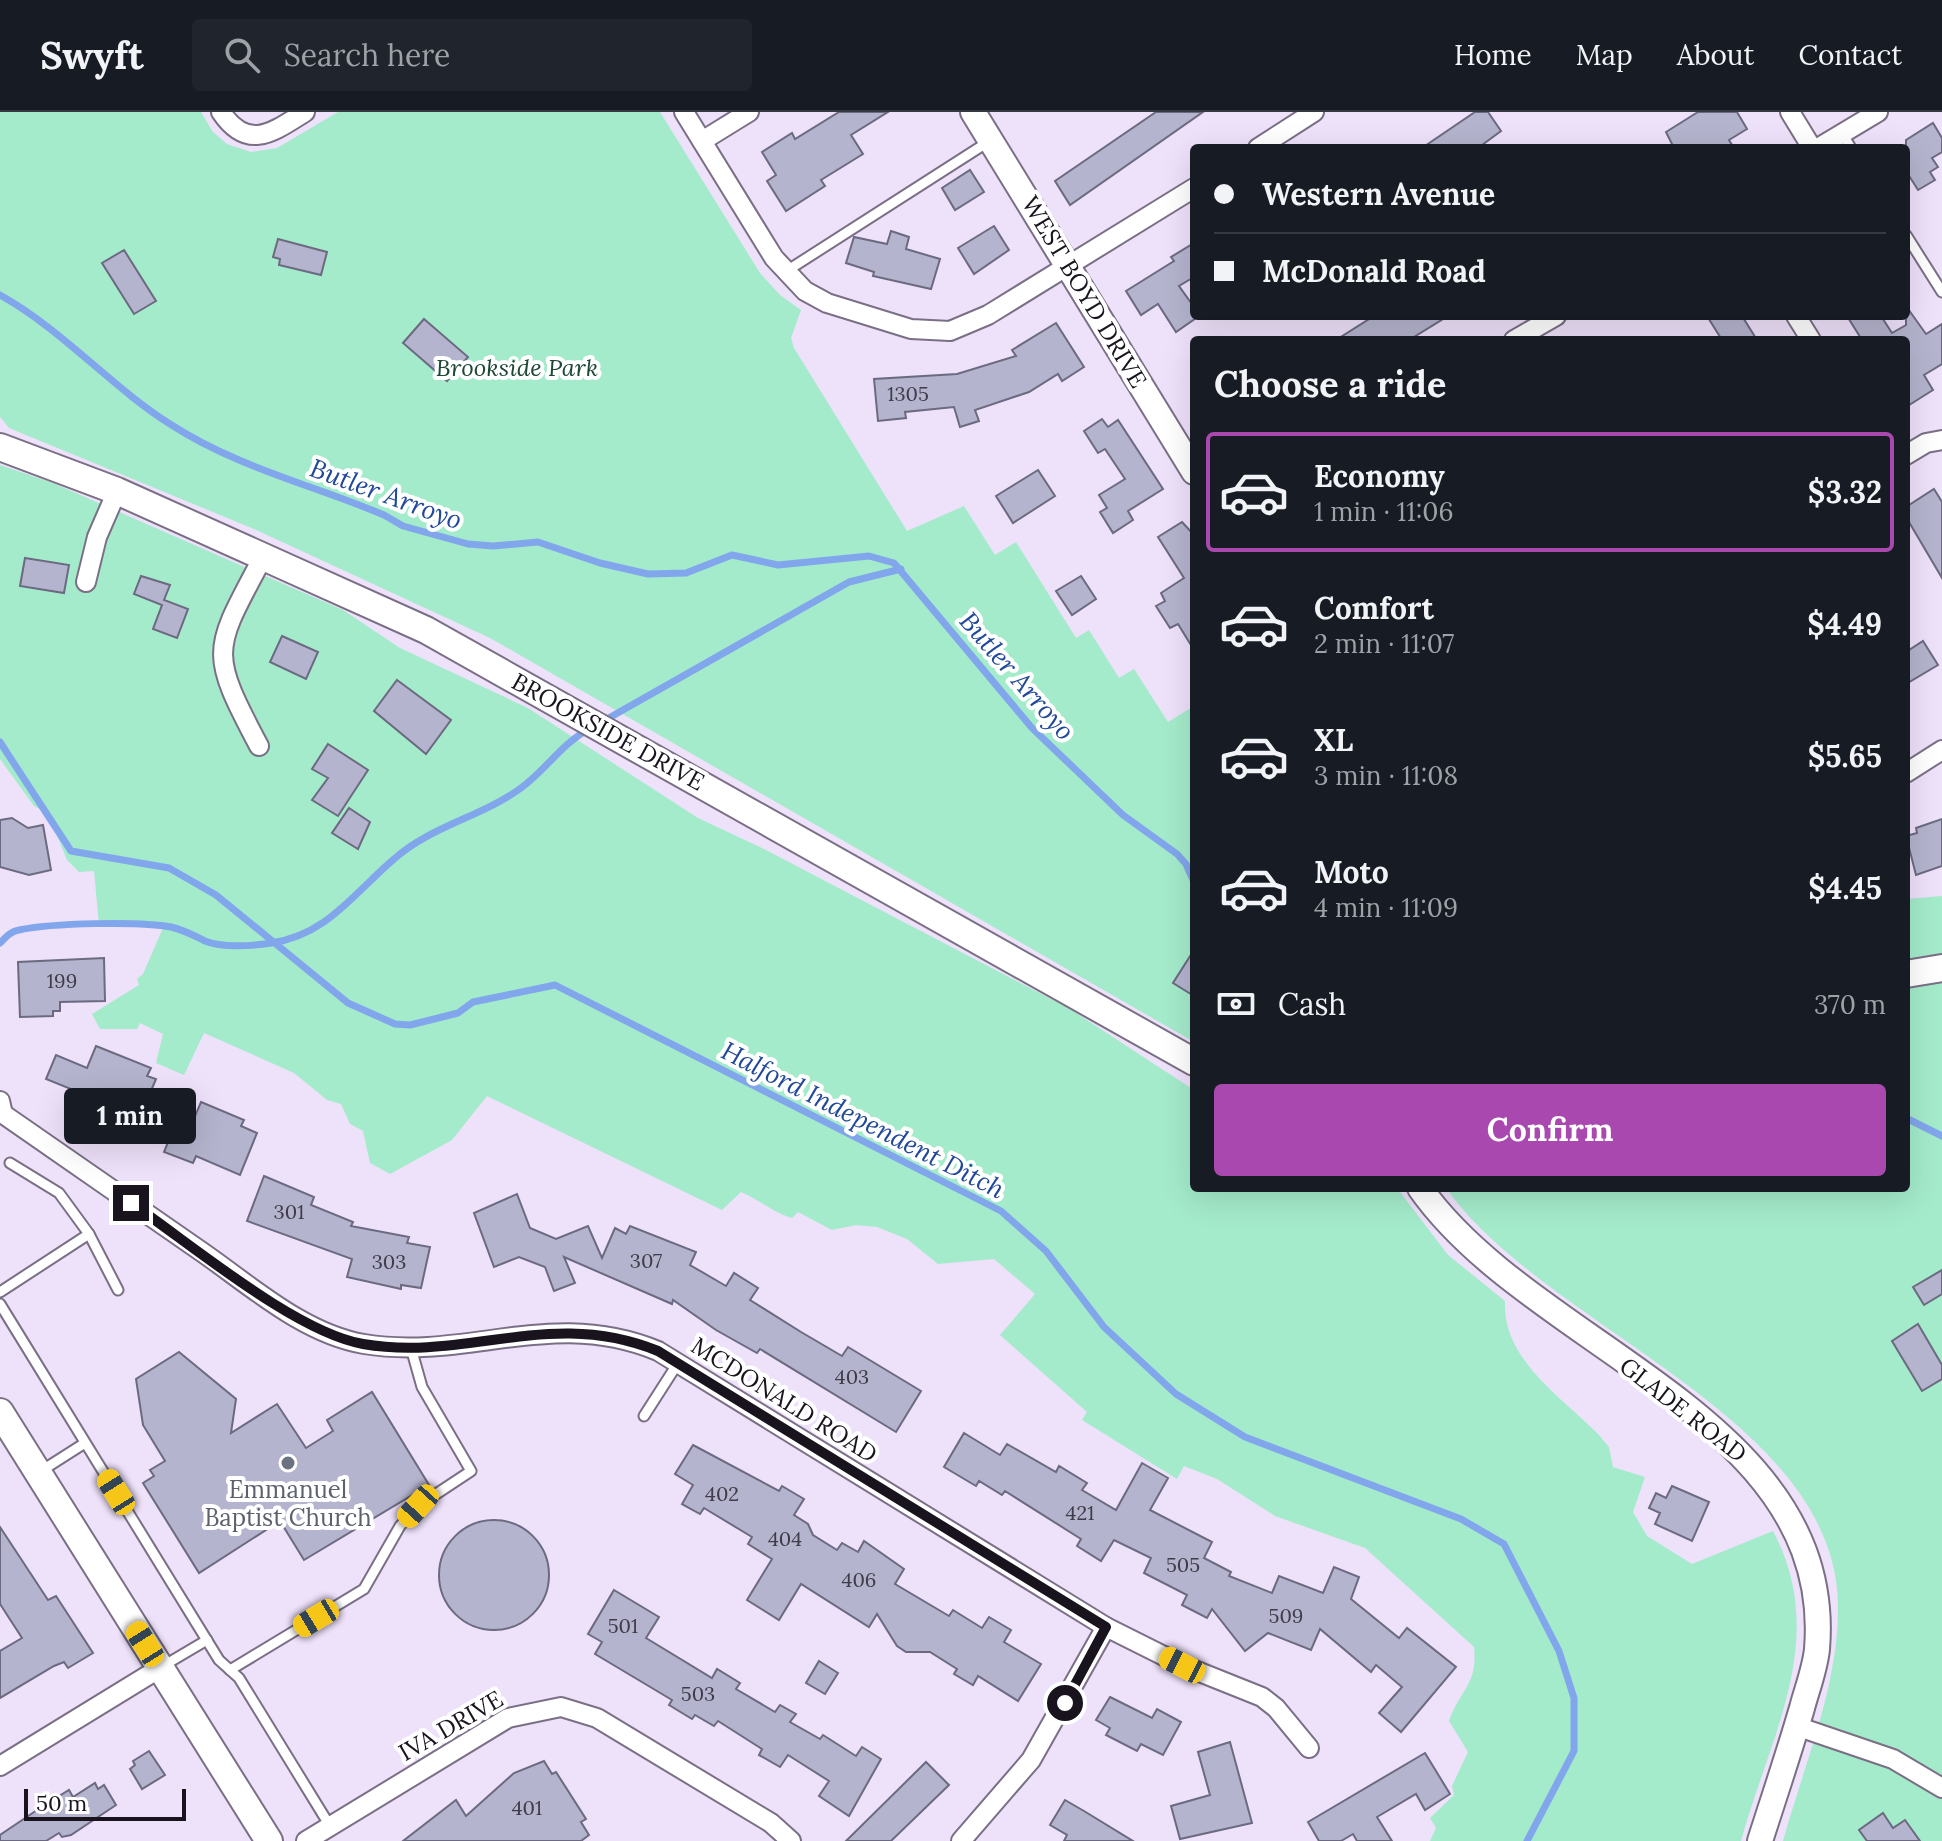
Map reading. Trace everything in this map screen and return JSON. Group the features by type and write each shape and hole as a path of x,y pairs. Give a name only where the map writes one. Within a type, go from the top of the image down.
{"main road":[{"name":"BROOKSIDE DRIVE","path":"0,447 117,491 426,630 1190,1060"},
{"path":"1910,973 1942,968"},
{"path":"0,1412 269,1841"}],"street":[{"path":"221,112 230,124 247,134 266,134 305,112"},
{"path":"684,112 785,272 805,291 827,303 911,329 950,331 988,315 1069,268 1190,191"},
{"path":"702,141 749,112"},
{"name":"WEST BOYD DRIVE","path":"973,112 1190,465"},
{"path":"1264,144 1314,112"},
{"path":"1790,112 1812,144"},
{"path":"1846,141 1878,112"},
{"path":"1521,336 1549,320"},
{"path":"1910,453 1926,443 1942,440"},
{"path":"86,582 97,537 117,491"},
{"path":"259,746 221,666 221,649 227,625 263,557"},
{"path":"1910,770 1942,750"},
{"name":"MCDONALD ROAD","path":"1,1110 313,1327 361,1343 410,1347 549,1332 598,1332 636,1342 678,1363 1106,1627 1182,1665 1262,1697 1276,1708 1309,1748"},
{"name":"GLADE ROAD","path":"1423,1192 1471,1247 1721,1436 1746,1458 1778,1497 1806,1554 1814,1583 1817,1652 1760,1841"},
{"path":"961,1841 1031,1760 1106,1627"},
{"path":"0,1766 160,1668"},
{"name":"IVA DRIVE","path":"306,1841 508,1718 561,1707 597,1718 771,1823 791,1841"},
{"path":"1796,1726 1893,1759 1942,1788"}],"lane":[{"path":"785,272 818,247 991,140"},
{"path":"1910,241 1942,292"},
{"path":"10,1163 59,1193 89,1234 118,1290"},
{"path":"0,1292 89,1234"},
{"path":"0,1304 207,1640 239,1678 330,1826"},
{"path":"230,1670 364,1589 409,1516 471,1471 422,1387 410,1347"},
{"path":"644,1416 678,1363"},
{"path":"38,1473 85,1443"},
{"path":"160,1668 207,1640"}],"green space":[{"name":"Brookside Park","path":"0,112 201,112 213,132 227,144 251,152 277,148 338,112 660,112 760,273 780,295 801,310 791,338 794,348 907,531 964,506 995,555 1016,542 1076,638 1089,630 1119,678 1134,669 1168,722 1190,708 1190,1040 490,638 254,529 9,428 0,417"},
{"path":"0,465 53,483 343,610 400,648 528,708 698,818 764,849 1070,1009 1190,1087 1190,1192 1400,1192 1448,1255 1505,1301 1507,1322 1523,1359 1609,1447 1613,1467 1645,1477 1633,1512 1647,1536 1692,1564 1773,1531 1789,1571 1796,1610 1796,1649 1779,1725 1741,1841 1430,1841 1436,1828 1430,1818 1454,1795 1452,1786 1468,1752 1449,1721 1471,1679 1474,1647 1365,1548 1275,1516 1217,1479 1184,1466 1177,1479 1082,1420 1087,1412 1000,1335 1035,1294 994,1259 938,1264 907,1239 877,1227 856,1225 832,1230 798,1212 792,1218 785,1216 741,1192 722,1210 487,1096 452,1140 390,1174 370,1163 363,1131 350,1124 341,1104 327,1100 294,1073 204,1033 184,1075 156,1063 163,1034 140,1023 137,1029 100,1029 92,1014 139,985 137,979 143,974 163,928 99,925 94,871 79,872 67,860 48,813 34,806 0,759"},
{"path":"1942,896 1942,957 1910,963 1910,899"},
{"path":"1942,976 1942,1841 1783,1841 1819,1724 1833,1665 1838,1605 1824,1538 1789,1479 1738,1426 1678,1378 1548,1286 1491,1238 1450,1192 1910,1192 1910,981"}],"building":[{"path":"839,112 888,112 851,135 863,154 821,180 825,186 786,211 767,181 776,175 762,152 792,133 795,139"},
{"path":"1156,112 1203,112 1070,205 1055,181"},
{"path":"1475,112 1488,112 1501,131 1483,144 1428,144"},
{"path":"1698,112 1737,112 1747,129 1729,140 1732,144 1672,144 1666,132"},
{"path":"1933,123 1942,138 1942,152 1932,158 1938,167 1930,172 1935,180 1918,190 1910,177 1910,144 1906,144 1906,140"},
{"path":"970,170 984,192 955,210 942,188"},
{"path":"994,226 1009,250 974,274 958,248"},
{"path":"891,231 909,237 906,249 940,259 931,289 873,276 874,272 846,263 854,237 887,244"},
{"path":"278,239 327,252 321,275 279,265 280,259 273,257"},
{"path":"1190,245 1190,279 1179,286 1190,301 1190,320 1193,320 1176,332 1158,304 1141,315 1126,291 1174,261 1171,257"},
{"path":"124,250 156,301 134,314 102,263"},
{"path":"1910,312 1926,334 1942,324 1942,364 1924,375 1933,390 1910,404 1910,336 1860,336 1850,320 1884,320 1892,333 1906,325 1906,320 1910,320"},
{"path":"424,319 468,357 447,381 403,343"},
{"path":"1368,320 1442,320 1416,336 1342,336"},
{"path":"1710,320 1744,320 1754,336 1720,336"},
{"path":"1056,323 1084,367 1062,381 1058,374 1029,392 975,410 979,421 960,427 954,407 905,412 906,418 878,421 874,379 957,374 1016,356 1012,350"},
{"path":"1102,419 1108,427 1118,420 1163,489 1128,511 1133,520 1113,533 1100,512 1107,508 1099,495 1125,479 1105,449 1098,453 1084,431"},
{"path":"1038,470 1055,496 1013,523 996,496"},
{"path":"1934,489 1942,502 1942,578 1910,524 1910,504"},
{"path":"1182,522 1190,531 1190,644 1178,624 1170,628 1156,606 1165,601 1161,593 1184,578 1158,537"},
{"path":"25,558 69,565 64,593 20,586"},
{"path":"141,576 170,585 164,600 188,609 177,638 153,629 162,605 134,594"},
{"path":"1081,576 1096,599 1072,615 1056,591"},
{"path":"282,636 318,652 306,679 270,662"},
{"path":"1923,641 1938,665 1910,682 1910,649"},
{"path":"397,680 451,720 426,754 374,711"},
{"path":"328,744 368,770 338,816 312,800 328,778 312,769"},
{"path":"349,808 370,822 358,849 332,833"},
{"path":"12,818 28,828 43,825 51,870 29,875 0,867 0,820"},
{"path":"1942,819 1942,866 1916,875 1910,852 1910,835 1917,833 1916,828"},
{"path":"1190,956 1190,994 1173,983"},
{"path":"104,958 105,1001 60,1002 60,1011 53,1011 53,1016 20,1017 18,962"},
{"path":"96,1046 151,1068 147,1076 156,1079 140,1117 46,1079 56,1055 87,1068"},
{"path":"201,1102 244,1120 241,1126 257,1133 240,1175 196,1156 193,1163 164,1152 179,1115 193,1121"},
{"path":"264,1176 314,1197 311,1205 353,1222 351,1226 409,1237 407,1243 430,1247 421,1288 401,1285 401,1289 347,1277 352,1259 247,1221"},
{"path":"517,1194 530,1228 556,1239 588,1226 602,1258 615,1228 626,1234 630,1226 696,1252 690,1265 726,1286 734,1273 758,1288 750,1300 842,1356 848,1347 921,1391 896,1432 760,1349 757,1353 716,1330 673,1300 672,1304 564,1257 575,1283 554,1291 545,1267 519,1257 494,1267 474,1213"},
{"path":"1942,1270 1942,1294 1924,1305 1913,1287"},
{"path":"1918,1324 1942,1365 1942,1379 1922,1391 1892,1341"},
{"name":"Emmanuel Baptist Church","path":"179,1352 236,1399 231,1433 277,1404 306,1448 333,1431 327,1420 372,1392 429,1485 304,1560 280,1521 199,1573 143,1483 154,1476 150,1470 165,1461 143,1425 136,1379"},
{"path":"964,1433 1000,1455 1007,1444 1056,1472 1059,1466 1087,1483 1082,1490 1116,1510 1142,1463 1168,1478 1150,1510 1212,1542 1204,1558 1231,1572 1229,1576 1272,1593 1279,1576 1323,1593 1334,1567 1359,1577 1351,1599 1399,1638 1407,1628 1456,1667 1401,1732 1379,1713 1402,1687 1376,1665 1371,1672 1320,1629 1311,1650 1268,1633 1245,1651 1212,1609 1207,1618 1182,1605 1187,1595 1144,1573 1151,1558 1114,1540 1101,1561 1077,1546 1081,1539 1005,1491 1002,1495 979,1481 976,1486 944,1467"},
{"path":"693,1445 779,1491 782,1486 804,1499 794,1515 808,1524 813,1535 837,1550 842,1543 858,1552 864,1541 904,1569 895,1584 949,1616 953,1610 982,1628 989,1617 1011,1630 1004,1642 1041,1664 1018,1701 978,1676 973,1685 954,1674 957,1669 930,1652 906,1652 897,1646 877,1614 869,1627 801,1584 779,1620 747,1600 772,1559 748,1544 752,1537 704,1508 700,1514 682,1504 693,1485 675,1474"},
{"path":"1672,1486 1709,1502 1692,1541 1655,1524 1660,1513 1649,1508 1656,1493 1666,1498"},
{"path":"494,1520 515,1524 533,1536 545,1554 549,1575 545,1596 533,1614 515,1626 494,1630 473,1626 455,1614 443,1596 439,1575 443,1554 455,1536 473,1524"},
{"path":"0,1527 48,1600 56,1596 93,1653 68,1668 64,1662 54,1666 0,1698 0,1651 22,1638 0,1604"},
{"path":"614,1590 659,1617 646,1638 712,1678 717,1669 740,1683 736,1689 775,1712 780,1705 796,1714 790,1722 820,1739 823,1735 856,1756 862,1747 881,1759 849,1816 819,1796 829,1781 788,1755 780,1767 759,1755 762,1749 718,1721 714,1726 695,1715 692,1719 669,1705 672,1700 595,1654 602,1642 588,1634"},
{"path":"819,1661 838,1673 825,1694 806,1683"},
{"path":"1110,1697 1152,1718 1157,1709 1181,1722 1163,1755 1141,1744 1137,1751 1106,1735 1110,1728 1096,1720"},
{"path":"1230,1742 1252,1823 1180,1839 1171,1806 1210,1795 1198,1752"},
{"path":"149,1751 165,1775 142,1789 130,1769 135,1765 133,1761"},
{"path":"1425,1753 1450,1794 1425,1810 1416,1794 1377,1817 1392,1841 1357,1841 1353,1834 1341,1841 1319,1841 1308,1822"},
{"path":"544,1761 552,1774 556,1772 586,1819 581,1822 589,1835 581,1841 403,1841 456,1800 466,1816 514,1773"},
{"path":"926,1762 949,1785 891,1841 846,1841"},
{"path":"95,1783 98,1789 104,1785 116,1805 71,1835 62,1837 59,1833 46,1841 0,1841 0,1835 69,1790 73,1797"},
{"path":"1065,1800 1133,1841 1064,1841 1067,1835 1050,1825"},
{"path":"1883,1813 1893,1828 1905,1820 1920,1841 1867,1841 1859,1830"}],"waterway":[{"name":"Butler Arroyo","path":"0,295 45,325 148,409 195,439 248,464 384,515 403,526 468,544 493,546 538,542 600,563 648,574 686,573 732,555 778,565 869,556 894,563 1032,728 1123,815 1177,854 1190,873"},
{"path":"600,723 849,582 901,569"},
{"path":"0,943 19,930 96,924 171,927 205,941 228,946 264,944 291,938 324,922 408,848 521,788 570,742 589,729"},
{"name":"Halford Independent Ditch","path":"0,742 71,851 169,868 216,895 348,1003 395,1024 410,1025 458,1013 473,1002 555,985 1001,1211 1046,1251 1104,1327 1176,1394 1245,1437 1461,1519 1504,1544 1559,1651 1574,1698 1574,1751 1527,1841"},
{"name":"Butler Arroyo","path":"1910,1120 1942,1136"}],"place":[{"name":"Emmanuel Baptist Church","path":"288,1463"}],"route":[{"path":"131,1203 313,1327 361,1343 408,1348 549,1332 598,1332 619,1336 658,1351 1106,1627 1065,1703"}]}
